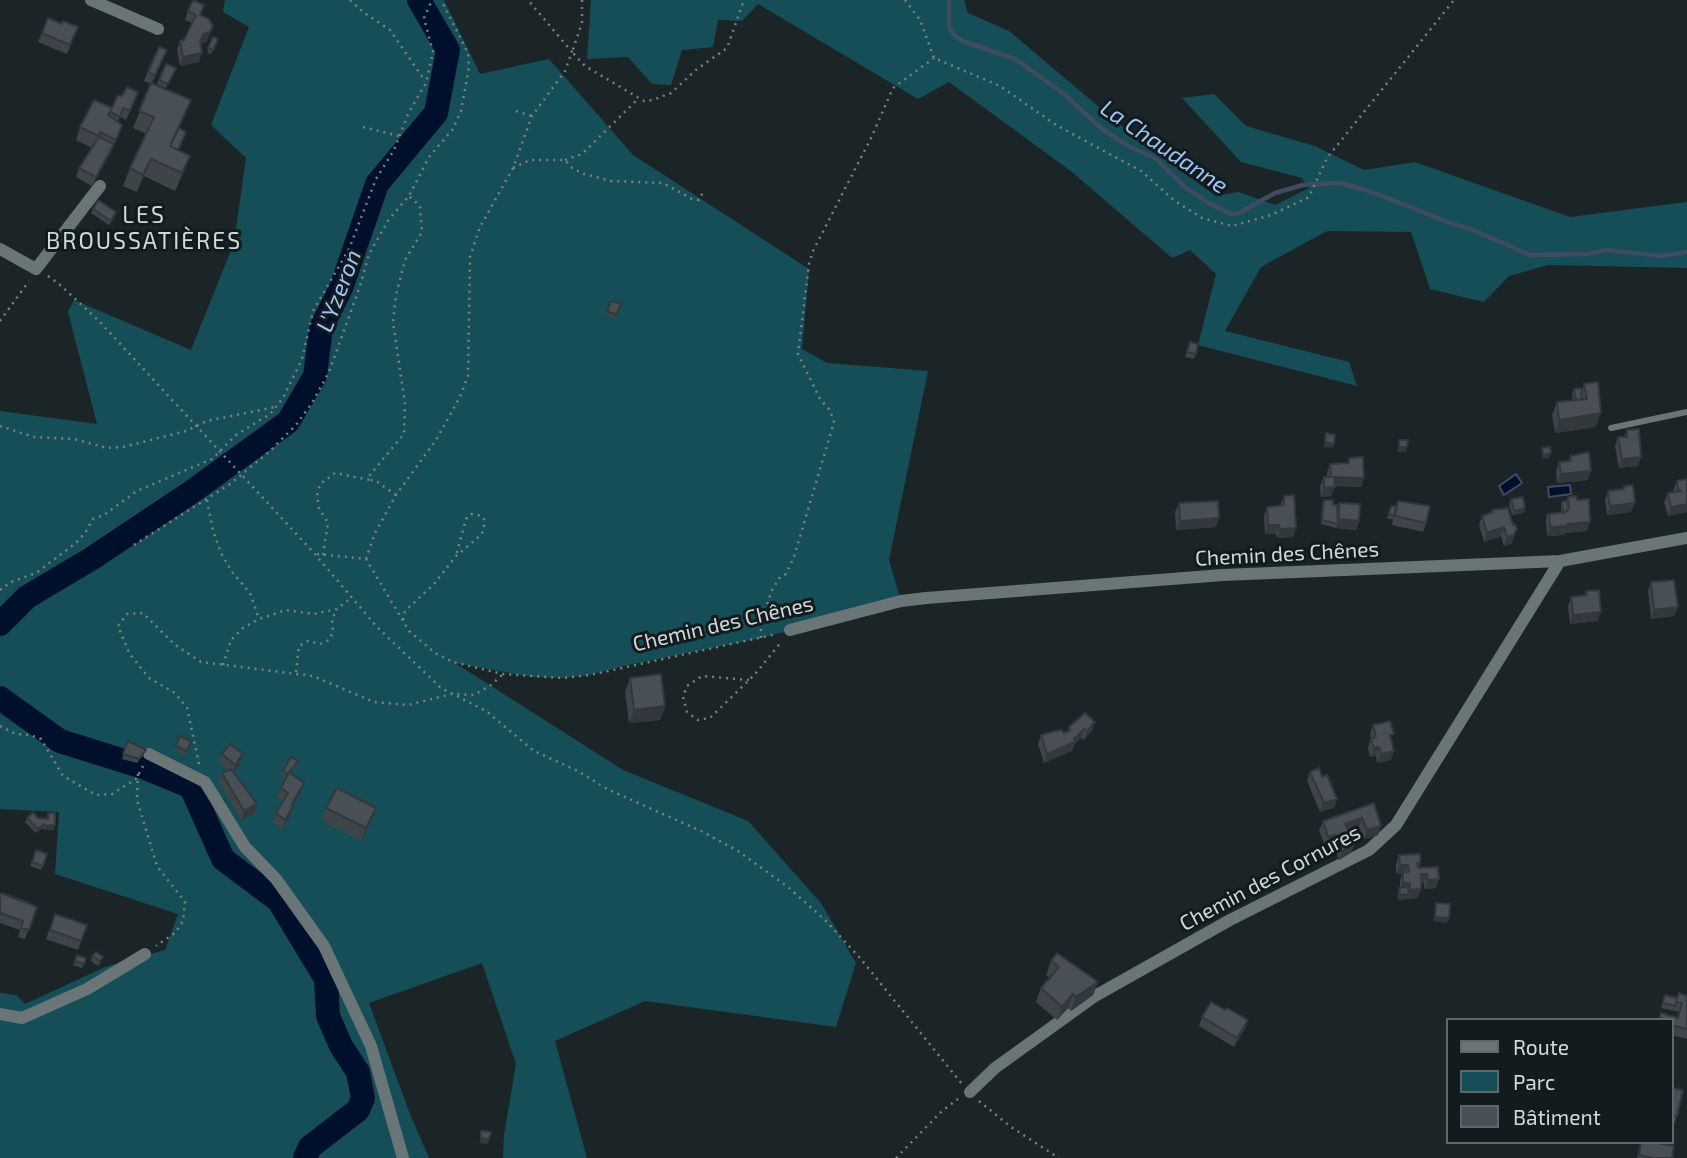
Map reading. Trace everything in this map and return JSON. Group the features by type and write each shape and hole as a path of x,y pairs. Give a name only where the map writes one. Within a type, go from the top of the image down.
{"street":[{"path":"91,0 158,29"},
{"path":"0,249 36,269 100,186"},
{"path":"1560,561 1687,538"},
{"name":"Chemin des Chênes","path":"790,630 901,601 926,598 1223,575 1560,561"},
{"name":"Chemin des Cornures","path":"971,1092 995,1068 1095,996 1230,920 1369,850 1396,825 1560,561"},
{"path":"149,754 205,782 245,847 276,879 324,946 371,1046 403,1158"},
{"path":"0,1014 22,1018 87,989 145,954"}],"lane":[{"path":"1611,428 1687,411"}],"path":[{"path":"350,0 390,30 426,82"},
{"path":"0,590 11,582 36,573 76,543 93,519 104,515 137,491 212,459 236,435 257,423 277,406 302,359 313,311 349,249 371,191 426,82 433,52 424,18 432,0"},
{"path":"134,545 207,500 270,451 296,425 312,403 329,372 369,254 388,219 409,196 429,157 453,129 461,111 468,53 441,0"},
{"path":"528,0 585,66 638,99 653,100 671,93 697,69 727,48 744,0"},
{"path":"314,553 366,559 375,533 396,495 436,440 460,397 468,376 470,257 480,227 513,168 531,116 565,71 582,23 582,0"},
{"path":"905,0 920,20 934,58 1000,86 1056,125 1141,171 1175,201 1202,218 1232,226 1271,215 1309,197 1327,159 1454,0"},
{"path":"761,638 761,622 772,590 780,577 786,574 794,557 834,422 798,354 809,264 893,88 934,58"},
{"path":"513,168 530,160 565,160 582,154 638,99"},
{"path":"516,110 531,116"},
{"path":"363,127 399,136"},
{"path":"565,160 572,168 584,174 611,181 663,183 699,200 703,192"},
{"path":"370,480 369,476 404,434 405,404 393,323 396,295 405,260 422,232 420,206 409,196"},
{"path":"0,321 36,269 59,284 99,321 314,553 385,635 441,688 486,711 534,751 578,771 607,789 713,838 737,851 788,887 826,921 860,958 951,1073 1011,1127 1059,1158"},
{"path":"0,426 34,437 74,439 107,448 123,447 186,431 207,421 277,406"},
{"path":"323,556 328,523 318,508 320,484 335,473 376,481 396,495"},
{"path":"207,500 213,531 221,553 232,572 250,593 259,619"},
{"path":"403,620 405,611 434,584 456,556 482,534 485,528 482,516 471,514 466,519 456,556"},
{"name":"Chemin des Chênes","path":"366,559 409,631 453,662 503,674 562,678 590,675 790,630"},
{"path":"296,672 299,646 308,641 320,644 329,640 333,632 332,619 337,609 352,597"},
{"path":"223,665 231,640 243,628 259,619 286,610 314,614 337,609"},
{"path":"205,782 187,708 175,693 149,678 129,653 118,626 127,614 143,613 174,644 201,662 296,672 313,676 374,702 408,705 452,694 474,695 503,674"},
{"path":"749,680 702,676 687,685 683,697 687,712 698,720 710,718 749,680 790,630"},
{"path":"0,726 16,734 41,739 63,776 96,795 112,794 136,779 138,774 137,800 157,866 185,902 183,921 175,933 145,954"},
{"path":"896,1158 942,1111 971,1092"}],"green space":[{"path":"225,0 444,0 480,74 549,59 633,155 809,269 802,349 827,363 928,371 889,560 901,601 761,638 589,675 532,677 455,663 623,770 748,821 821,903 856,963 836,1027 645,1001 555,1041 587,1158 503,1158 504,1135 516,1064 482,963 369,1003 429,1158 0,1158 0,993 16,995 25,1004 105,967 165,950 178,914 55,874 59,812 0,809 0,411 97,424 68,312 74,300 191,350 234,243 246,158 211,125 249,27 223,12"},
{"path":"591,0 964,0 968,13 1009,31 1130,133 1216,196 1239,192 1275,205 1309,188 1302,178 1241,162 1182,98 1214,94 1246,126 1315,146 1364,170 1415,162 1570,217 1687,202 1687,268 1548,265 1509,276 1484,302 1430,289 1411,232 1327,231 1261,267 1225,331 1349,362 1357,386 1198,345 1216,274 1190,250 1172,258 1072,172 949,82 918,99 758,4 742,21 718,20 713,47 682,50 671,85 652,84 628,57 587,59"}],"shaded area":[{"path":"1516,474 1522,483 1504,495 1499,486"},
{"path":"1570,485 1571,494 1549,497 1548,487"}],"building":[{"path":"193,0 204,5 200,15 209,19 213,26 210,32 203,34 200,42 202,53 183,57 180,41 184,40 196,15 188,11"},
{"path":"48,18 78,27 70,45 42,33"},
{"path":"213,37 218,39 213,50 208,48"},
{"path":"159,47 167,50 155,75 148,72"},
{"path":"166,64 176,68 168,84 159,80"},
{"path":"151,83 191,100 170,146 190,156 182,173 151,159 143,175 130,168 154,117 139,111"},
{"path":"127,87 138,92 130,111 123,108 120,117 110,112 118,95 122,96"},
{"path":"94,100 112,108 108,115 122,125 116,140 80,127"},
{"path":"179,128 186,132 178,150 170,146"},
{"path":"99,137 114,144 96,177 79,168"},
{"path":"98,200 116,212 111,221 93,209"},
{"path":"611,301 621,304 616,315 607,311"},
{"path":"1190,342 1198,344 1196,354 1187,352"},
{"path":"1598,382 1601,413 1559,420 1557,402 1587,399 1584,384"},
{"path":"1583,388 1582,399 1576,400 1574,389"},
{"path":"1639,429 1641,457 1622,459 1618,437 1627,437 1627,430"},
{"path":"1326,433 1335,435 1334,444 1325,442"},
{"path":"1399,440 1408,440 1407,447 1399,447"},
{"path":"1550,447 1551,453 1543,455 1542,448"},
{"path":"1589,452 1591,471 1561,474 1559,462 1571,461 1570,456"},
{"path":"1363,457 1364,478 1334,477 1335,487 1324,488 1324,477 1331,477 1330,464 1349,463 1349,458"},
{"path":"1687,479 1687,504 1671,507 1668,493 1681,491 1677,481"},
{"path":"1633,485 1635,503 1610,506 1608,491"},
{"path":"1294,495 1296,528 1280,529 1279,525 1268,525 1267,507 1284,505 1284,496"},
{"path":"1577,496 1577,500 1589,499 1590,522 1550,527 1549,514 1565,512 1569,508 1568,497"},
{"path":"1523,497 1525,508 1514,511 1511,499"},
{"path":"1324,500 1333,500 1333,505 1337,505 1338,524 1322,520"},
{"path":"1218,501 1219,518 1180,521 1179,503"},
{"path":"1398,501 1430,506 1426,523 1395,516"},
{"path":"1567,501 1568,510 1563,513 1562,502"},
{"path":"1339,503 1360,504 1359,521 1339,519"},
{"path":"1391,506 1396,506 1394,516 1389,514"},
{"path":"1508,508 1513,525 1515,524 1517,529 1514,535 1507,537 1504,527 1487,533 1482,516 1493,512 1492,510"},
{"path":"1674,580 1678,607 1654,610 1651,582"},
{"path":"1599,590 1601,612 1573,615 1571,597 1587,595 1586,591"},
{"path":"661,674 665,706 634,710 630,678"},
{"path":"1085,713 1095,722 1087,731 1084,729 1074,739 1075,742 1047,754 1041,735 1070,731 1069,727"},
{"path":"1390,721 1394,734 1390,735 1394,751 1381,754 1379,747 1374,748 1371,739 1376,737 1373,725"},
{"path":"180,736 191,741 187,751 176,746"},
{"path":"128,741 146,750 139,759 123,754"},
{"path":"230,744 243,754 235,765 222,754"},
{"path":"291,757 298,761 288,774 283,771"},
{"path":"1319,768 1322,777 1327,775 1337,799 1324,803 1310,772"},
{"path":"231,769 257,804 244,811 222,773"},
{"path":"289,772 304,783 285,820 276,813 288,793 281,788"},
{"path":"337,788 376,808 366,828 326,808"},
{"path":"1374,803 1381,826 1367,830 1362,818 1345,824 1355,843 1342,851 1336,835 1328,837 1323,821"},
{"path":"33,812 38,818 48,819 48,813 55,813 55,825 44,824 38,829 27,818"},
{"path":"36,850 47,854 43,866 32,862"},
{"path":"1420,854 1418,868 1438,867 1439,879 1428,880 1427,874 1421,874 1421,889 1410,890 1410,883 1403,883 1403,872 1409,872 1408,865 1400,865 1399,855"},
{"path":"1408,887 1409,894 1400,895 1399,888"},
{"path":"0,893 37,907 29,930 21,928 23,921 0,913"},
{"path":"1436,903 1450,904 1449,918 1435,917"},
{"path":"55,914 87,925 81,941 50,930"},
{"path":"96,952 103,957 100,961 92,956"},
{"path":"1057,953 1098,982 1076,997 1073,994 1062,1007 1041,988 1059,967 1051,961"},
{"path":"77,955 86,958 84,964 75,961"},
{"path":"1679,993 1687,996 1687,1029 1673,1026 1673,1018 1660,1018 1661,1013 1678,1018 1682,1003 1676,1002"},
{"path":"1665,995 1677,998 1675,1006 1663,1003"},
{"path":"1211,1002 1248,1020 1237,1038 1202,1017"},
{"path":"1673,1088 1683,1090 1677,1116 1673,1115"},
{"path":"481,1131 491,1132 489,1139 481,1138"},
{"path":"1641,1144 1674,1146 1672,1158 1639,1155"}],"waterway":[{"name":"L'Yzeron","path":"0,624 27,597 91,559 193,491 288,422 315,376 321,328 341,288 377,184 436,113 448,50 419,0"},
{"name":"La Chaudanne","path":"949,0 949,27 955,36 962,41 1015,59 1064,94 1102,129 1128,146 1155,158 1185,187 1231,214 1237,214 1275,193 1303,185 1340,183 1372,192 1468,228 1530,255 1588,254 1606,250 1661,256 1687,252"},
{"name":"L'Yzeron","path":"0,698 60,741 143,767 191,787 223,859 279,901 326,979 328,1016 341,1046 358,1072 363,1098 358,1110 310,1147 305,1158"}],"district":[{"name":"LES BROUSSATIÈRES","path":"144,228"}]}
